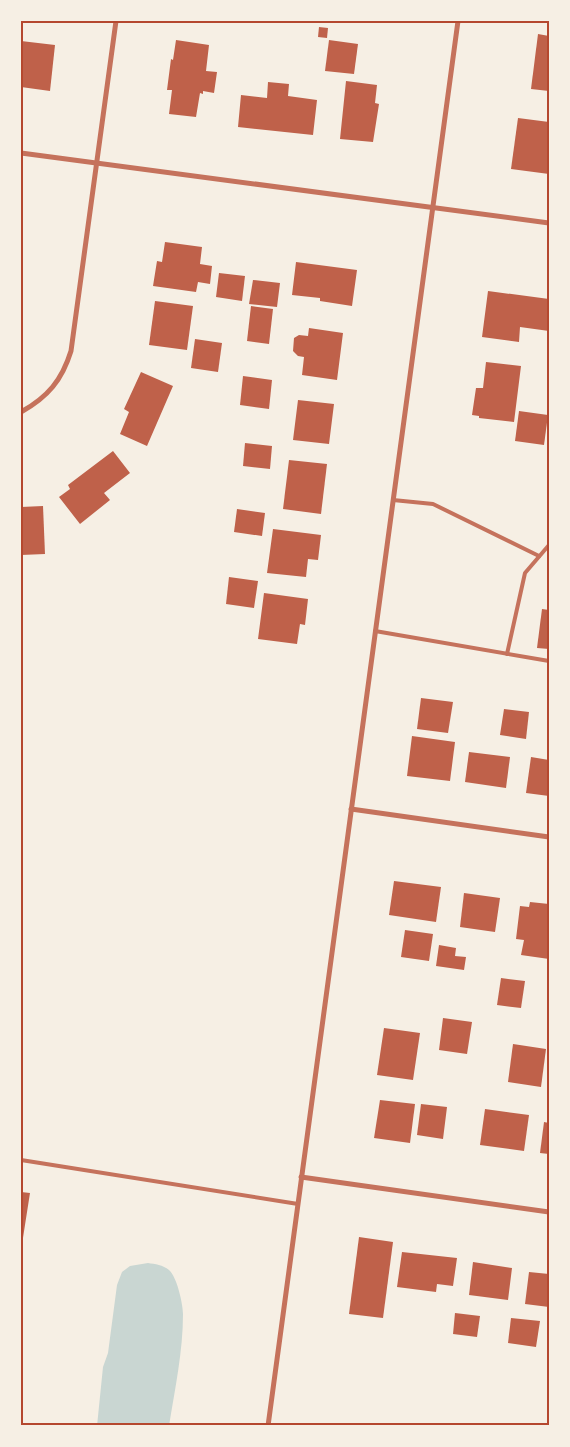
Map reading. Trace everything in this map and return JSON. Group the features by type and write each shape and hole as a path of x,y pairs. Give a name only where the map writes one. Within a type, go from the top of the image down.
{"street":[{"path":"21,412 41,400 50,391 62,375 71,351 116,21"},
{"path":"268,1426 458,21"},
{"path":"21,153 549,224"},
{"path":"351,809 549,837"},
{"path":"301,1178 549,1212"}],"lane":[{"path":"393,500 433,504 539,556"},
{"path":"507,654 525,573 549,544"},
{"path":"375,631 549,661"},
{"path":"21,1160 298,1204"}],"shaded area":[{"path":"148,1263 164,1267 172,1273 179,1291 183,1310 180,1356 169,1426 97,1426 103,1367 108,1353 117,1285 122,1272 130,1266"}],"building":[{"path":"319,27 328,28 327,38 318,37"},
{"path":"538,34 549,36 549,91 531,89"},
{"path":"176,40 209,45 206,71 217,72 214,93 203,91 203,94 200,93 196,117 169,114 172,90 167,90 171,59 173,60"},
{"path":"329,40 358,44 354,74 325,71"},
{"path":"21,41 55,45 50,91 21,87"},
{"path":"346,81 377,85 375,103 379,104 373,142 340,139"},
{"path":"268,82 289,84 288,96 317,100 313,135 238,127 241,95 267,98"},
{"path":"518,118 549,122 549,174 511,169"},
{"path":"165,242 202,247 200,264 212,266 210,284 198,282 196,292 153,286 157,261 162,262"},
{"path":"296,262 357,270 352,306 320,301 320,298 292,295"},
{"path":"219,273 245,276 242,301 216,297"},
{"path":"253,280 280,283 277,307 249,304"},
{"path":"488,291 549,299 549,331 520,327 519,342 482,337"},
{"path":"155,301 193,306 187,350 149,345"},
{"path":"251,306 273,309 269,344 247,341"},
{"path":"309,328 343,333 337,380 302,375 304,357 298,356 293,351 294,338 299,335 308,336"},
{"path":"195,339 222,343 218,372 191,368"},
{"path":"486,362 521,366 514,422 479,418 479,416 472,415 476,388 483,388"},
{"path":"141,372 173,386 147,446 120,434 129,412 124,409"},
{"path":"243,376 272,380 269,409 240,405"},
{"path":"298,400 334,404 329,444 293,440"},
{"path":"519,411 548,415 544,445 515,441"},
{"path":"245,443 272,446 270,469 243,466"},
{"path":"113,451 130,473 104,493 110,500 80,524 59,497 70,489 68,485"},
{"path":"289,460 327,464 321,514 283,509"},
{"path":"43,506 45,554 21,555 21,507"},
{"path":"237,509 265,513 262,536 234,532"},
{"path":"273,529 321,535 318,560 308,559 306,577 267,573"},
{"path":"229,577 258,581 254,608 226,604"},
{"path":"264,593 308,599 305,625 300,624 297,644 258,639"},
{"path":"542,609 549,610 549,649 537,648"},
{"path":"421,698 453,702 448,733 417,729"},
{"path":"504,709 529,712 526,739 500,735"},
{"path":"412,736 455,742 450,781 407,776"},
{"path":"469,752 510,757 506,788 465,782"},
{"path":"531,757 549,760 549,796 526,793"},
{"path":"394,881 441,887 436,922 389,915"},
{"path":"464,893 500,898 495,932 460,927"},
{"path":"530,902 549,904 549,959 521,955 524,940 516,939 520,906 529,907"},
{"path":"405,930 433,934 429,961 401,957"},
{"path":"439,945 456,948 455,956 466,957 464,970 436,966"},
{"path":"501,978 525,981 521,1008 497,1005"},
{"path":"443,1018 472,1022 467,1054 439,1050"},
{"path":"384,1028 420,1033 413,1080 377,1075"},
{"path":"513,1044 546,1049 541,1087 508,1082"},
{"path":"380,1100 415,1104 410,1143 374,1138"},
{"path":"421,1104 447,1107 443,1139 417,1135"},
{"path":"485,1109 529,1115 524,1151 480,1145"},
{"path":"544,1122 549,1123 549,1154 540,1153"},
{"path":"21,1192 30,1193 22,1244 21,1244"},
{"path":"359,1237 393,1242 383,1318 349,1314"},
{"path":"402,1252 457,1258 453,1286 437,1284 436,1292 397,1287"},
{"path":"473,1262 512,1268 508,1300 469,1295"},
{"path":"529,1272 549,1274 549,1307 525,1304"},
{"path":"455,1313 480,1316 477,1337 453,1334"},
{"path":"511,1318 540,1321 536,1347 508,1343"}]}
